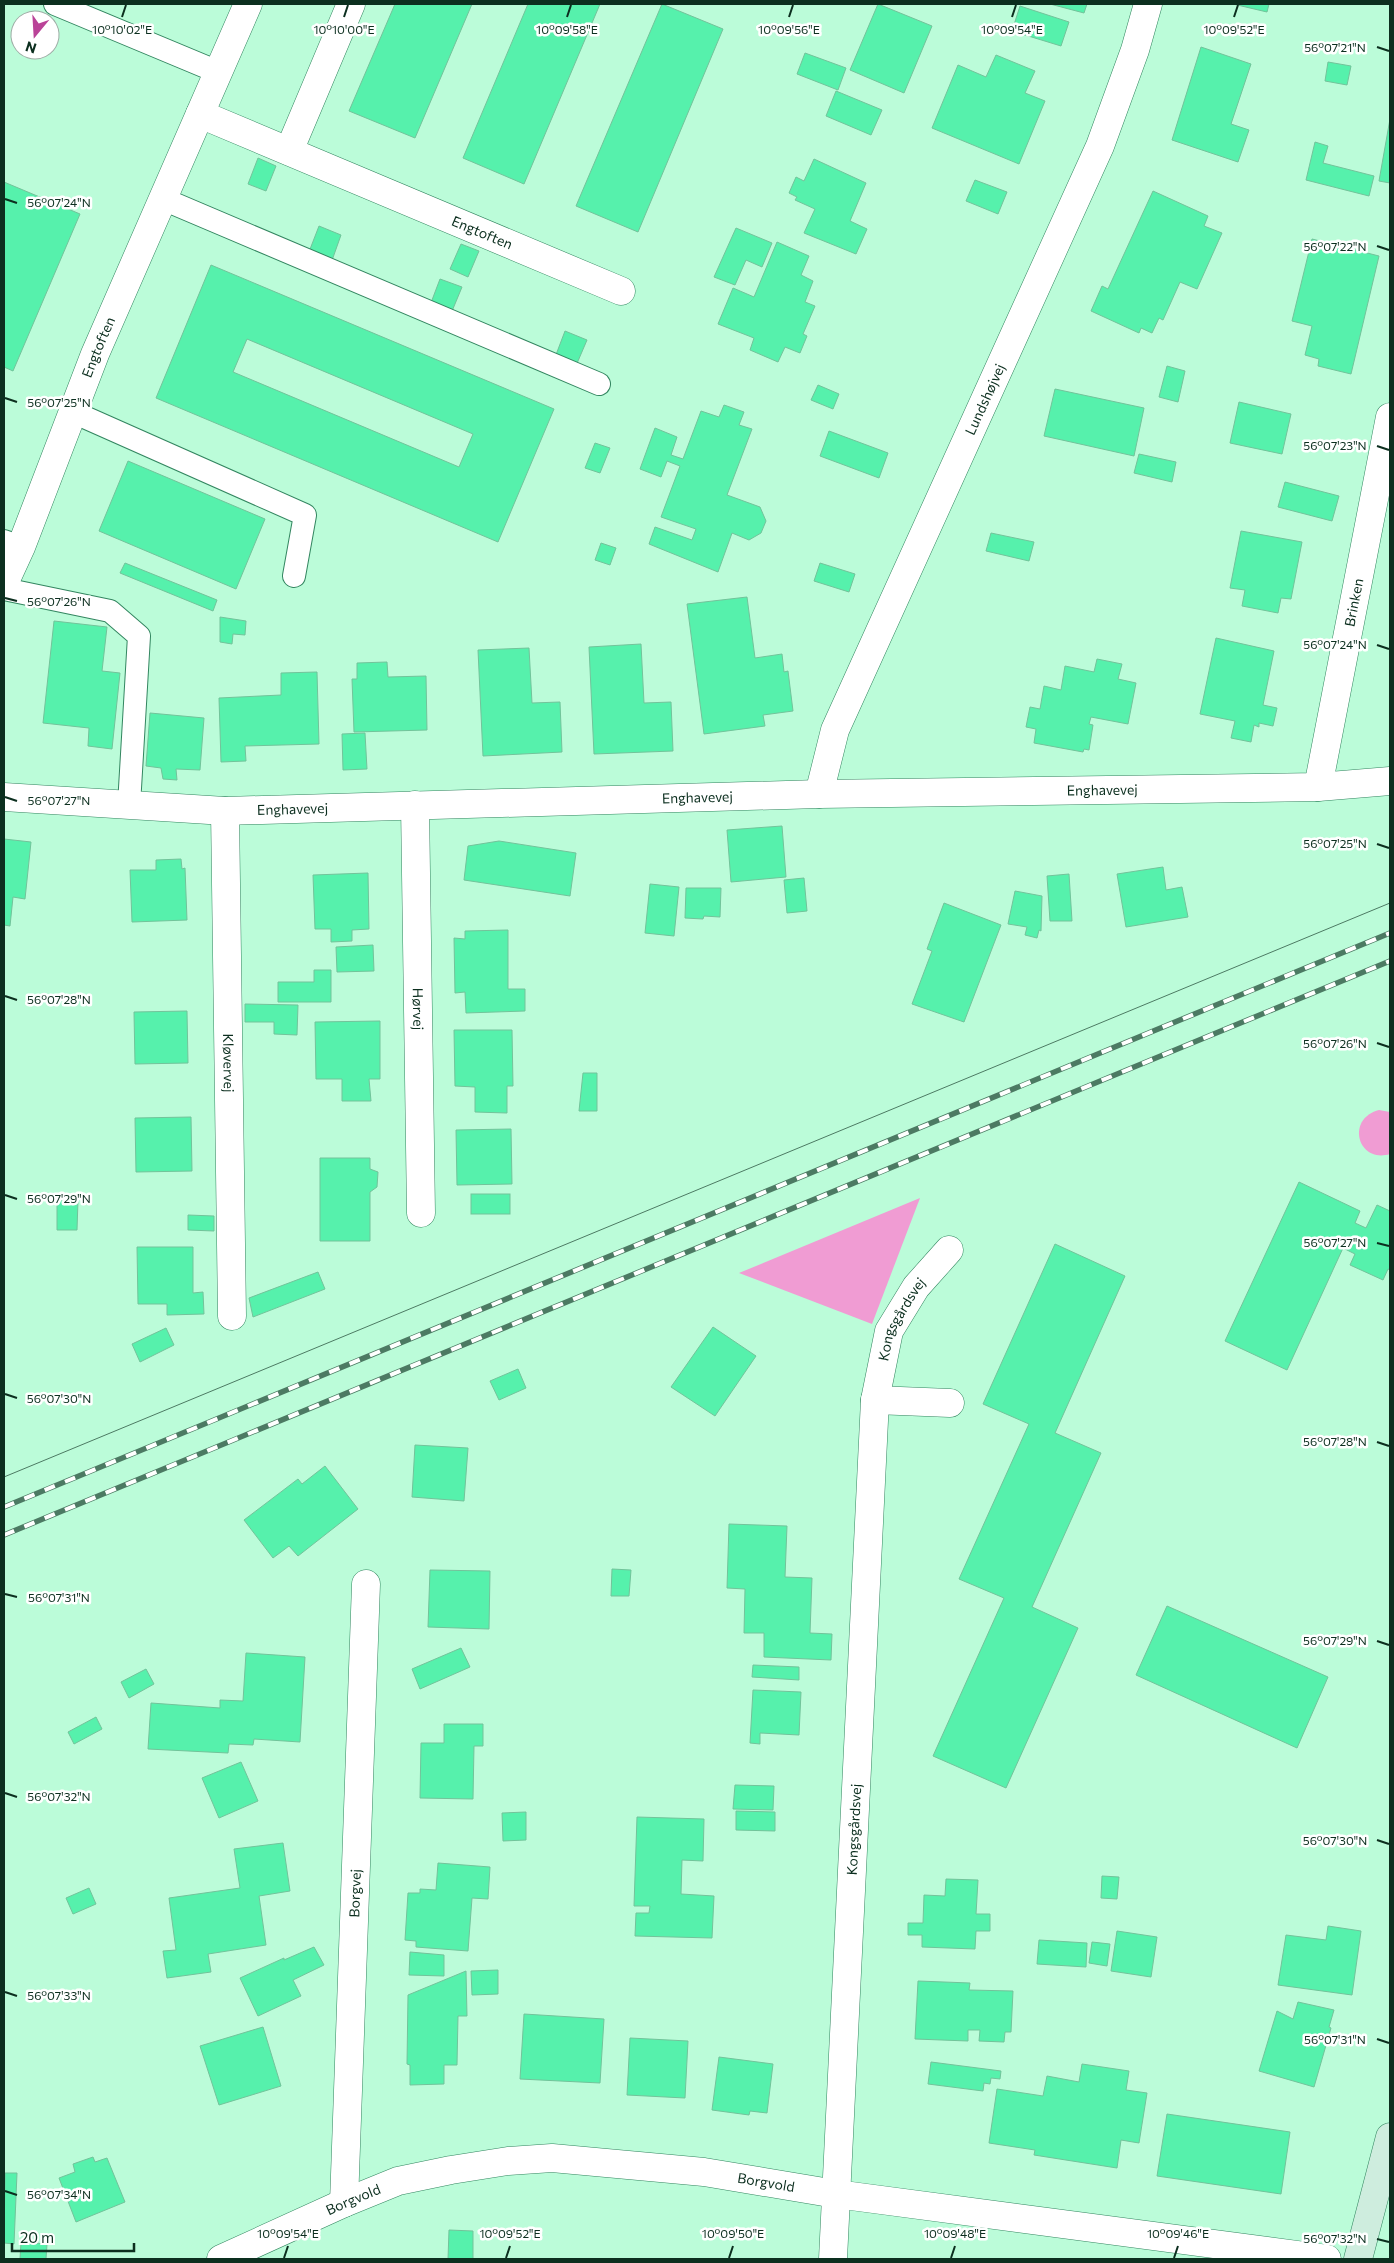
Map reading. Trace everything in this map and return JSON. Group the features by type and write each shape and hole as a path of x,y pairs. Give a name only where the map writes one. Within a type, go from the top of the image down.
{"street":[{"name":"Engtoften","path":"4,584 12,544 73,412 96,354 248,4"},
{"path":"288,151 351,4"},
{"name":"Lundshøjvej","path":"819,794 835,730 1100,146 1135,50 1148,4"},
{"name":"Engtoften","path":"200,114 621,291"},
{"name":"Brinken","path":"1318,787 1390,418"},
{"name":"Enghavevej","path":"4,797 225,811 819,794 1318,787 1390,781"},
{"name":"Hørvej","path":"414,805 421,1213"},
{"name":"Kløvervej","path":"225,811 232,1316"},
{"name":"Kongsgårdsvej","path":"832,2259 871,1438 875,1400 889,1331 916,1287 949,1250"},
{"path":"875,1400 950,1403"},
{"name":"Borgvej","path":"344,2203 366,1584"},
{"path":"1358,2259 1390,2137"},
{"name":"Borgvold","path":"221,2259 344,2203 398,2181 508,2161 552,2158 704,2172 836,2194 1327,2259"}],"lane":[{"path":"55,4 218,72"},
{"path":"163,199 599,384"},
{"path":"73,412 305,515 294,576"},
{"path":"4,589 110,611 139,636 129,805"}],"shaded area":[{"path":"1379,1110 1390,1112 1390,1154 1379,1155 1370,1153 1363,1147 1360,1139 1359,1131 1362,1122 1368,1115"},
{"path":"920,1198 872,1324 739,1273"}],"building":[{"path":"395,4 472,4 415,138 349,111"},
{"path":"528,4 600,4 524,184 463,158"},
{"path":"662,4 723,29 638,232 576,206"},
{"path":"878,4 932,26 904,93 850,70"},
{"path":"1050,4 1087,4 1084,13"},
{"path":"1233,4 1269,4 1267,12"},
{"path":"1020,6 1069,22 1061,46 1012,31"},
{"path":"1201,47 1251,64 1231,124 1249,130 1238,162 1172,140"},
{"path":"805,53 846,68 838,90 797,74"},
{"path":"996,55 1035,71 1025,93 1045,101 1019,164 932,128 958,65 986,77"},
{"path":"1328,62 1351,66 1347,85 1325,81"},
{"path":"836,91 882,110 871,135 826,116"},
{"path":"1390,119 1390,183 1379,181"},
{"path":"1315,142 1328,146 1323,163 1374,176 1369,196 1306,180"},
{"path":"258,158 276,166 266,191 248,184"},
{"path":"814,159 866,183 850,221 867,229 856,254 804,233 815,209 795,200 797,197 789,193 796,177 804,181"},
{"path":"975,180 1007,192 998,214 966,201"},
{"path":"4,182 80,214 13,371 4,367"},
{"path":"1153,191 1208,216 1204,226 1222,233 1197,289 1180,282 1163,320 1159,318 1152,333 1141,328 1139,333 1091,311 1102,286 1108,289"},
{"path":"319,226 341,235 330,266 307,257"},
{"path":"736,228 772,243 762,267 746,260 735,285 714,277"},
{"path":"1312,239 1379,256 1351,374 1318,366 1319,359 1305,355 1312,326 1292,321"},
{"path":"777,242 809,256 801,275 813,281 805,302 815,306 803,334 807,336 800,353 785,347 778,362 750,350 754,338 718,324 733,288 754,297"},
{"path":"461,244 479,251 468,277 450,269"},
{"path":"211,265 554,409 498,542 156,398","holes":["247,339 473,434 459,467 233,372"]},
{"path":"440,279 462,287 450,316 429,308"},
{"path":"565,331 587,340 575,368 554,360"},
{"path":"1167,366 1185,371 1178,402 1159,397"},
{"path":"818,385 839,394 833,409 811,400"},
{"path":"1055,389 1144,408 1134,456 1044,436"},
{"path":"1239,402 1291,414 1282,454 1230,443"},
{"path":"724,405 744,412 739,425 752,429 727,495 760,507 766,521 761,533 749,540 732,533 718,572 649,544 655,527 692,540 696,529 661,517 680,466 667,461 661,477 640,469 655,428 677,437 671,455 683,459 701,411 719,417"},
{"path":"829,431 888,453 879,478 820,456"},
{"path":"595,443 610,448 600,473 585,468"},
{"path":"1139,454 1176,462 1172,482 1134,473"},
{"path":"128,461 265,519 236,589 99,531"},
{"path":"1285,482 1339,496 1332,521 1278,507"},
{"path":"1241,531 1302,542 1291,599 1281,598 1278,613 1242,606 1245,590 1230,588"},
{"path":"991,533 1034,542 1029,561 986,551"},
{"path":"601,543 616,548 610,565 595,560"},
{"path":"125,563 217,600 213,611 120,573"},
{"path":"820,563 855,574 849,592 814,581"},
{"path":"747,597 755,658 782,654 784,672 788,671 793,711 763,715 765,726 704,734 687,604"},
{"path":"220,617 246,621 245,635 233,634 232,644 220,642"},
{"path":"54,621 107,627 102,671 120,673 112,749 88,746 89,728 43,723"},
{"path":"1216,638 1274,651 1263,705 1277,708 1273,726 1259,723 1259,727 1254,725 1251,742 1231,738 1235,721 1200,714"},
{"path":"641,644 644,703 671,702 673,751 594,754 589,647"},
{"path":"529,648 532,703 560,702 562,752 483,756 478,650"},
{"path":"1097,659 1122,664 1118,679 1136,683 1128,724 1091,717 1089,724 1093,725 1089,750 1084,749 1083,752 1034,743 1036,729 1026,727 1030,707 1040,709 1044,686 1061,690 1065,666 1094,672"},
{"path":"387,662 388,677 426,676 427,730 354,732 352,679 357,679 357,663"},
{"path":"317,672 319,744 245,746 246,761 221,762 219,698 281,695 281,673"},
{"path":"150,713 204,718 200,770 176,769 177,780 163,779 161,768 146,766"},
{"path":"365,733 367,769 343,770 342,734"},
{"path":"782,826 786,877 731,882 727,830"},
{"path":"4,839 31,842 25,899 13,897 10,926 4,925"},
{"path":"499,841 576,853 570,896 464,880 468,846"},
{"path":"181,859 182,869 185,868 187,920 132,922 130,870 156,870 156,860"},
{"path":"1163,867 1166,890 1182,887 1188,917 1126,927 1117,874"},
{"path":"368,873 369,929 352,930 352,941 331,942 331,929 315,929 313,875"},
{"path":"1069,874 1072,921 1050,921 1047,876"},
{"path":"804,878 807,911 787,913 784,880"},
{"path":"650,884 679,887 674,936 645,933"},
{"path":"686,888 721,888 720,917 704,916 703,919 685,918"},
{"path":"1015,891 1042,896 1041,931 1039,930 1037,938 1025,935 1027,927 1008,924"},
{"path":"944,903 1001,925 964,1022 912,1004 932,951 927,949"},
{"path":"508,930 508,989 525,989 525,1011 466,1013 465,992 455,993 454,938 465,939 465,931"},
{"path":"373,945 374,971 337,972 336,947"},
{"path":"314,970 331,970 331,1002 278,1002 278,982 314,982"},
{"path":"245,1004 298,1005 297,1035 274,1034 274,1022 245,1022"},
{"path":"187,1011 188,1063 135,1064 134,1012"},
{"path":"380,1021 380,1079 369,1079 371,1101 342,1101 342,1079 316,1079 315,1022"},
{"path":"454,1030 512,1030 513,1086 507,1086 507,1113 475,1112 475,1087 455,1086"},
{"path":"583,1073 597,1073 597,1111 579,1111"},
{"path":"191,1117 192,1171 136,1172 135,1118"},
{"path":"511,1129 512,1184 457,1185 456,1130"},
{"path":"320,1158 370,1158 370,1169 378,1172 377,1187 370,1192 370,1241 320,1241"},
{"path":"1299,1182 1360,1211 1355,1223 1366,1228 1377,1205 1390,1211 1390,1270 1388,1269 1383,1280 1350,1265 1355,1254 1343,1248 1287,1370 1225,1341"},
{"path":"471,1194 510,1194 510,1214 471,1214"},
{"path":"57,1200 78,1200 77,1230 57,1230"},
{"path":"188,1215 214,1216 214,1231 188,1230"},
{"path":"1055,1244 1125,1276 1055,1433 1101,1453 1032,1607 1078,1628 1006,1788 933,1756 1004,1598 959,1579 1029,1424 983,1404"},
{"path":"137,1247 193,1247 193,1293 203,1292 204,1314 167,1315 167,1304 138,1304"},
{"path":"318,1272 325,1289 253,1317 249,1298"},
{"path":"713,1327 756,1356 715,1416 671,1387"},
{"path":"166,1328 174,1345 140,1362 132,1344"},
{"path":"518,1369 526,1388 499,1400 490,1381"},
{"path":"415,1445 468,1448 464,1501 412,1497"},
{"path":"325,1466 358,1509 298,1556 289,1546 273,1558 244,1520 298,1479 302,1484"},
{"path":"729,1524 787,1526 785,1577 812,1578 810,1633 832,1634 831,1660 764,1657 764,1633 744,1633 745,1589 727,1588"},
{"path":"612,1569 631,1570 629,1596 611,1596"},
{"path":"430,1570 490,1571 489,1629 428,1627"},
{"path":"1167,1606 1328,1677 1297,1748 1136,1675"},
{"path":"461,1648 470,1667 420,1689 412,1669"},
{"path":"246,1653 305,1657 300,1742 254,1739 253,1745 229,1744 228,1753 148,1749 151,1703 220,1708 220,1700 243,1701"},
{"path":"753,1665 799,1667 799,1680 752,1677"},
{"path":"146,1669 154,1684 129,1698 121,1682"},
{"path":"753,1690 801,1692 799,1735 760,1733 760,1744 750,1743"},
{"path":"96,1717 102,1729 74,1744 68,1732"},
{"path":"444,1724 483,1724 483,1746 474,1746 473,1799 420,1798 421,1743 444,1743"},
{"path":"241,1762 258,1801 219,1818 202,1778"},
{"path":"735,1785 774,1786 773,1810 733,1809"},
{"path":"736,1811 775,1812 775,1831 736,1830"},
{"path":"526,1812 526,1840 503,1841 502,1813"},
{"path":"637,1817 704,1819 703,1861 682,1860 681,1894 714,1896 712,1938 635,1936 636,1913 649,1913 650,1906 634,1906"},
{"path":"283,1843 290,1891 259,1896 266,1945 208,1954 211,1972 167,1978 163,1951 176,1950 169,1898 240,1888 234,1849"},
{"path":"438,1863 490,1867 488,1899 472,1898 468,1951 416,1947 416,1941 405,1940 408,1893 420,1893 420,1889 436,1890"},
{"path":"1102,1876 1119,1877 1117,1899 1101,1898"},
{"path":"946,1879 978,1880 976,1914 990,1914 990,1931 976,1931 975,1949 922,1947 922,1935 908,1935 908,1923 923,1923 924,1895 945,1896"},
{"path":"89,1888 96,1904 73,1914 66,1898"},
{"path":"1328,1926 1361,1931 1352,1995 1278,1985 1286,1935 1326,1940"},
{"path":"1117,1931 1157,1937 1151,1977 1111,1971"},
{"path":"1039,1940 1087,1943 1086,1967 1037,1964"},
{"path":"1092,1942 1110,1944 1107,1966 1089,1963"},
{"path":"314,1947 324,1965 293,1980 301,1996 258,2016 240,1978"},
{"path":"410,1952 444,1955 444,1976 409,1975"},
{"path":"498,1970 498,1994 472,1995 471,1971"},
{"path":"466,1971 467,2016 458,2016 457,2065 444,2065 444,2084 410,2085 410,2065 407,2064 408,1995"},
{"path":"918,1981 970,1983 969,1990 1013,1991 1011,2032 1005,2032 1004,2042 979,2041 980,2030 968,2030 968,2041 915,2039"},
{"path":"1298,2002 1334,2010 1329,2027 1331,2028 1314,2087 1259,2071 1277,2011 1293,2019"},
{"path":"524,2014 604,2019 600,2083 520,2079"},
{"path":"263,2027 281,2086 219,2105 200,2046"},
{"path":"630,2038 688,2041 685,2098 627,2095"},
{"path":"719,2057 773,2064 767,2113 750,2111 749,2115 712,2110"},
{"path":"931,2062 1001,2071 1000,2079 991,2078 990,2084 984,2083 983,2091 928,2084"},
{"path":"1082,2064 1129,2071 1126,2090 1147,2093 1139,2143 1121,2140 1117,2168 1034,2155 1035,2150 989,2143 997,2089 1043,2096 1047,2076 1079,2082"},
{"path":"1167,2114 1290,2132 1281,2194 1157,2176"},
{"path":"93,2157 95,2162 107,2158 125,2202 76,2222 59,2178 75,2172 73,2164"},
{"path":"5,2173 17,2173 14,2244 4,2243"},
{"path":"449,2230 473,2231 473,2259 448,2259"},
{"path":"21,2242 47,2244 46,2259 20,2259"}],"tram line":[{"path":"4,1477 1390,903"}],"railway":[{"path":"4,1507 1390,933"},
{"path":"4,1535 1390,961"}]}
